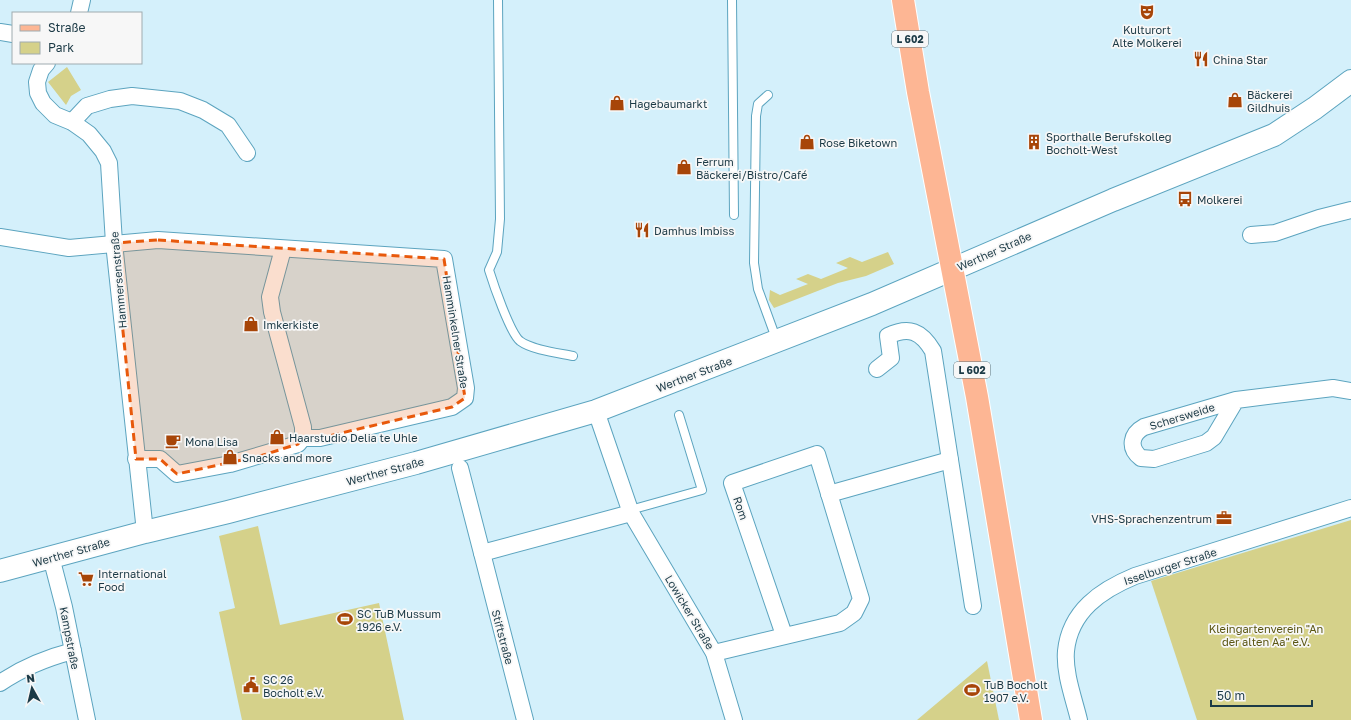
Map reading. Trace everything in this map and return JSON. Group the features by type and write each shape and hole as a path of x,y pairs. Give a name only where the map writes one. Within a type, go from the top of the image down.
{"main road":[{"name":"L 602","path":"903,0 921,108 977,397 1031,720"},
{"name":"Werther Straße","path":"0,571 145,532 416,463 596,411 777,342 953,270 1113,200 1274,135 1315,108 1351,80"}],"street":[{"path":"79,12 82,0"},
{"path":"0,32 12,34"},
{"name":"Hammersenstraße","path":"46,64 41,70 37,82 38,93 43,103 55,115 72,122 89,134 104,151 108,163 114,243 136,460 145,532"},
{"path":"72,122 87,106 110,98 132,96 180,101 203,110 228,125 247,153"},
{"path":"1251,235 1275,233 1319,218 1351,210"},
{"name":"Hamminkelner Straße","path":"0,237 69,248 158,240 444,260 466,388 465,398 452,407 320,438 303,438 298,444 260,456 177,474 160,459 136,460"},
{"path":"283,249 270,297 303,427 303,438"},
{"path":"877,369 892,358 888,336 899,331 909,331 919,334 927,341 933,351 973,606"},
{"name":"Schersweide","path":"1236,400 1214,437 1206,443 1154,459 1140,458 1133,450 1132,444 1135,434 1144,427 1236,400 1333,388 1351,391"},
{"name":"Lowicker Straße","path":"596,411 631,512 714,652 734,720"},
{"name":"Rom","path":"714,652 840,623 854,613 861,599 817,454 732,483 784,635"},
{"path":"829,494 950,460"},
{"name":"Stiftstraße","path":"460,468 525,720"},
{"name":"Isselburger Straße","path":"1079,720 1066,652 1069,636 1076,620 1094,598 1114,585 1135,576 1351,508"},
{"path":"482,553 631,512"},
{"name":"Kampstraße","path":"51,557 64,607 87,720"},
{"path":"0,683 15,672 48,658 73,651"}],"lane":[{"path":"498,0 500,219 497,252 489,270 507,322 519,340 545,351 573,356"},
{"path":"732,0 734,215"},
{"path":"768,95 758,104 756,116 754,263 758,289 777,342"},
{"path":"631,512 702,490 679,415"}],"highlighted area":[{"path":"158,240 444,259 465,398 452,407 320,438 303,438 298,444 260,456 177,474 160,459 136,459 114,243"}],"green space":[{"path":"67,67 81,90 71,96 66,105 48,82"},
{"path":"888,252 894,264 866,276 838,283 774,308 769,300 770,290 780,295 808,284 796,279 808,274 821,279 848,268 836,263 850,257 862,262"},
{"name":"Kleingartenverein \"An der alten Aa\" e.V.","path":"1351,520 1351,720 1197,720 1151,581"},
{"name":"SC TuB Mussum 1926 e.V.","path":"258,526 280,625 379,603 404,720 242,720 219,612 235,608 219,536"},
{"name":"TuB Bocholt 1907 e.V.","path":"987,661 999,720 917,720"}],"place":[{"name":"Kulturort Alte Molkerei","path":"1147,12"},
{"name":"China Star","path":"1201,59"},
{"name":"Bäckerei Gildhuis","path":"1235,100"},
{"name":"Hagebaumarkt","path":"617,103"},
{"name":"Rose Biketown","path":"807,142"},
{"name":"Sporthalle Berufskolleg Bocholt-West","path":"1034,142"},
{"name":"Ferrum Bäckerei/Bistro/Café","path":"684,167"},
{"name":"Molkerei","path":"1185,199"},
{"name":"Damhus Imbiss","path":"642,230"},
{"name":"Imkerkiste","path":"251,324"},
{"name":"Haarstudio Delia te Uhle","path":"277,437"},
{"name":"Mona Lisa","path":"173,441"},
{"name":"Snacks and more","path":"230,457"},
{"name":"VHS-Sprachenzentrum","path":"1224,518"},
{"name":"International Food","path":"86,579"},
{"name":"SC TuB Mussum 1926 e.V.","path":"345,619"},
{"name":"SC 26 Bocholt e.V.","path":"251,685"},
{"name":"TuB Bocholt 1907 e.V.","path":"972,690"}]}
